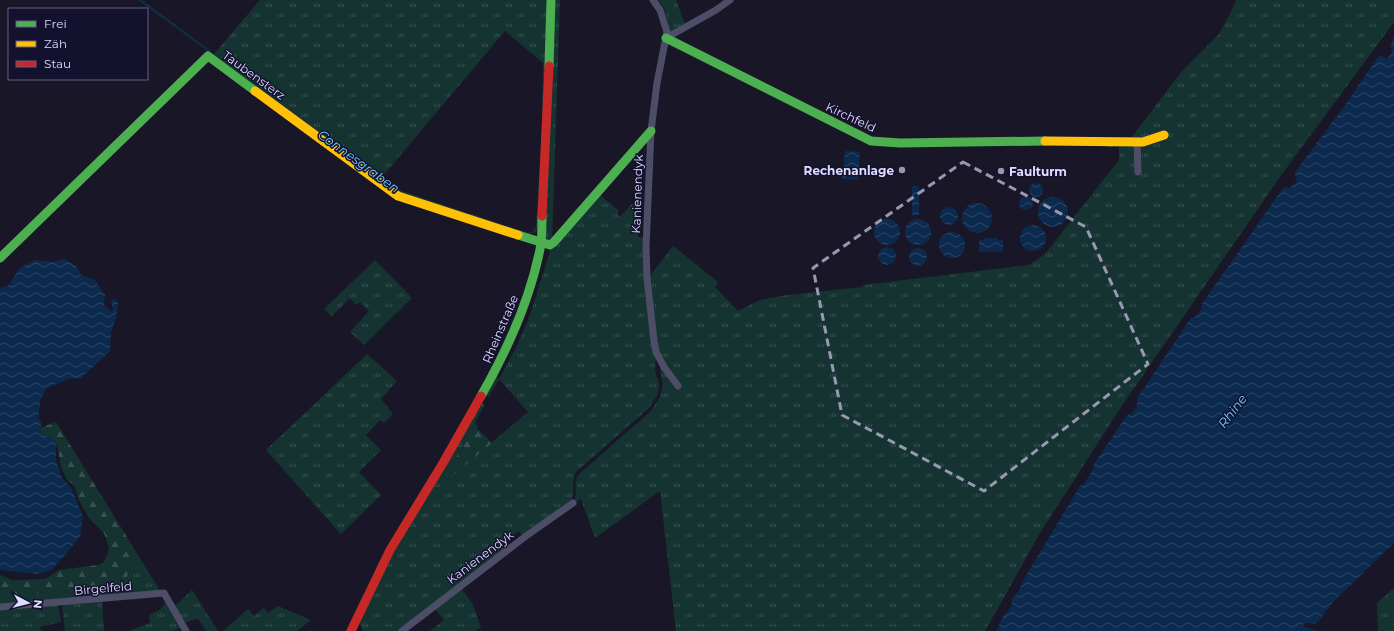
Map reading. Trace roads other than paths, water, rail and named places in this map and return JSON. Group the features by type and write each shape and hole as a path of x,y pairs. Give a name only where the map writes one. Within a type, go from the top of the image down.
{"street":[{"name":"Rheinstraße","path":"353,630 390,550 443,463 499,364 518,323 530,288 541,243 551,0"},
{"name":"Kanienendyk","path":"653,0 660,10 667,32 657,83 651,131 646,247 647,278 656,352 664,367 678,386"},
{"path":"666,38 716,10 730,0"},
{"name":"Kirchfeld","path":"666,38 871,141 900,143 1054,141 1143,142 1164,135"},
{"name":"Taubensterz","path":"0,258 208,56 398,196 541,243"},
{"path":"541,243 550,245 554,242 651,131"},
{"path":"1137,142 1138,172"},
{"name":"Kanienendyk","path":"402,631 526,536 573,503"},
{"name":"Birgelfeld","path":"0,607 164,593 186,631"}],"water":[{"name":"Rhine","path":"1394,36 1394,543 1333,602 1319,621 1314,624 1303,624 1304,627 1319,631 996,631 1004,615 1008,612 1012,603 1011,600 1018,592 1027,574 1080,486 1083,485 1091,473 1094,464 1127,415 1132,414 1137,406 1137,398 1191,318 1195,317 1201,310 1202,304 1283,188 1290,188 1297,181 1295,174 1296,171 1351,97 1379,56 1387,59 1392,52 1391,44"},
{"path":"845,151 860,152 858,180 842,179"},
{"path":"1033,183 1039,183 1043,187 1043,193 1039,197 1033,197 1029,193 1029,187"},
{"path":"912,186 919,186 919,215 912,215"},
{"path":"1023,196 1029,196 1033,200 1033,206 1029,210 1023,210 1019,206 1019,200"},
{"path":"1053,197 1064,201 1068,212 1064,223 1053,227 1042,223 1038,212 1042,201"},
{"path":"977,203 983,204 991,212 991,224 983,232 977,233 971,232 963,224 962,218 963,212 971,204"},
{"path":"949,207 955,210 958,216 955,222 949,225 943,222 940,216 943,210"},
{"path":"887,219 896,223 900,232 896,241 887,245 878,241 874,232 878,223"},
{"path":"918,219 927,223 931,232 927,241 918,245 909,241 905,232 909,223"},
{"path":"1033,225 1042,229 1046,238 1042,247 1033,251 1024,247 1020,238 1024,229"},
{"path":"952,232 961,236 965,245 961,254 952,258 943,254 939,245 943,236"},
{"path":"984,238 998,238 998,240 1003,240 1003,252 979,252 979,240 984,240"},
{"path":"887,247 893,250 896,256 893,262 887,265 881,262 878,256 881,250"},
{"path":"918,248 924,251 927,257 924,263 918,266 912,263 909,257 912,251"},
{"path":"64,259 76,266 81,275 94,279 105,295 104,305 112,312 111,301 114,299 118,303 116,318 111,332 110,351 80,379 71,378 47,388 41,398 38,418 42,424 40,428 41,433 54,439 56,442 56,461 62,478 72,489 83,517 80,537 52,570 38,574 0,570 0,288 9,285 19,269 34,260 51,262"}],"waterway":[{"path":"140,0 209,51"}],"place":[{"name":"Rechenanlage","path":"902,170"},
{"name":"Faulturm","path":"1001,171"}],"water label":[{"name":"Connesgraben","path":"359,161"}]}
